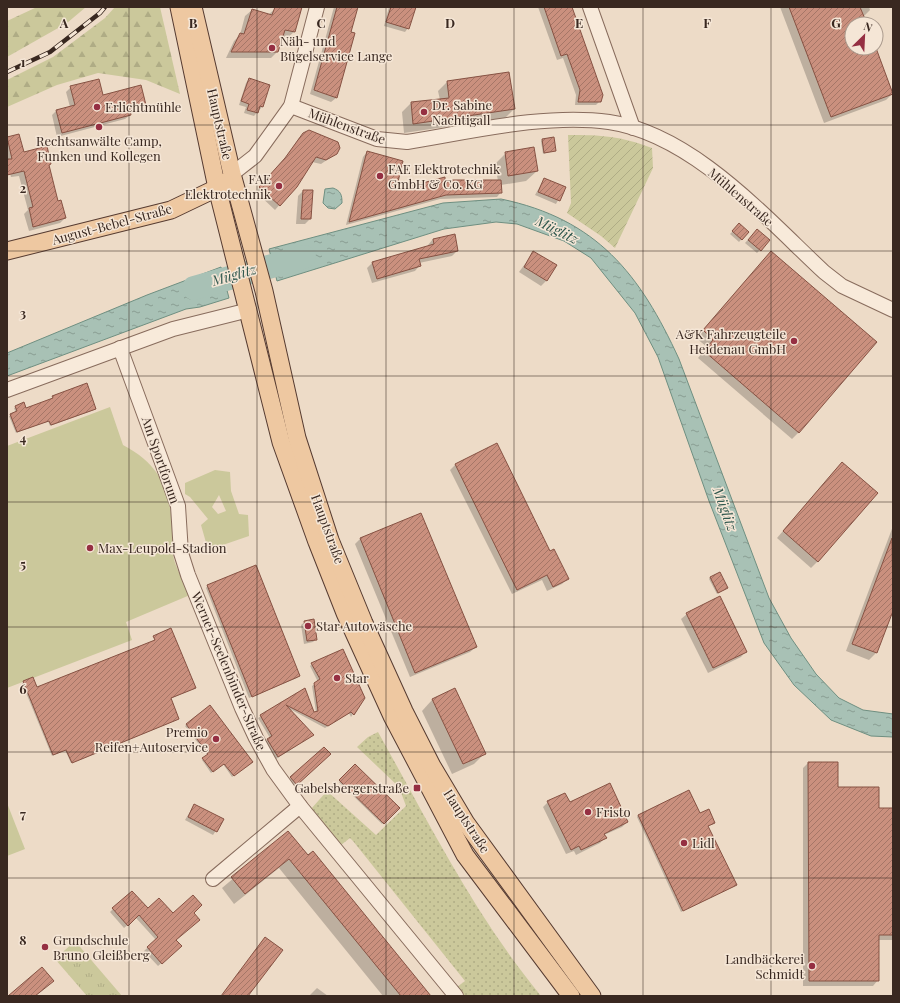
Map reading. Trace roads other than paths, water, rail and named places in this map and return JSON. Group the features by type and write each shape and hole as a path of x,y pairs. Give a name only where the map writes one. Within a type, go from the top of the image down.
{"main road":[{"name":"Hauptstraße","path":"179,7 217,188 281,442 316,542 345,613 390,713 465,855 571,996"},
{"name":"Hauptstraße","path":"193,7 232,174 254,249 297,438 330,540 391,686 432,766 466,823 592,996"},
{"name":"August-Bebel-Straße","path":"7,251 171,210 217,188 232,174"}],"street":[{"name":"August-Bebel-Straße","path":"232,174 255,156 291,106 317,7"},
{"path":"590,7 633,128"},
{"name":"Mühlenstraße","path":"291,106 377,139 396,142 407,142 522,124 564,120 608,122 633,128 675,146 715,172 830,277 861,296 893,310"},
{"path":"7,390 246,303"},
{"name":"Am Sportforum","path":"120,348 178,506 181,553 188,575"},
{"name":"Werner-Seelenbinder-Straße","path":"188,575 253,733 273,769 300,806 456,996"},
{"path":"213,879 300,806"}],"water":[{"path":"333,188 339,192 342,198 342,203 335,209 328,208 323,203 325,189"},
{"path":"501,199 535,208 564,220 589,236 611,255 631,276 648,301 679,359 769,598 791,638 816,674 839,698 863,710 893,714 893,737 871,736 831,720 794,685 764,643 709,501 658,357 635,313 591,258 564,241 517,224 496,222 444,229 277,281 269,249 443,203"},
{"path":"221,267 229,298 200,307 186,309 7,376 7,353 147,295"}],"waterway":[{"name":"Müglitz","path":"194,288 304,257"}],"railway":[{"path":"7,72 50,52 100,13 105,7"}],"place":[{"name":"Näh- und Bügelservice Lange","path":"272,48"},
{"name":"Erlichtmühle","path":"97,107"},
{"name":"Dr. Sabine Nachtigall","path":"424,112"},
{"name":"Rechtsanwälte Camp, Funken und Kollegen","path":"99,127"},
{"name":"FAE Elektrotechnik GmbH & Co. KG","path":"380,176"},
{"name":"FAE Elektrotechnik","path":"279,186"},
{"name":"A&K Fahrzeugteile Heidenau GmbH","path":"794,341"},
{"name":"Max-Leupold-Stadion","path":"90,548"},
{"name":"Star Autowäsche","path":"308,626"},
{"name":"Star","path":"337,678"},
{"name":"Premio Reifen+Autoservice","path":"216,739"},
{"name":"Gabelsbergerstraße","path":"417,788"},
{"name":"Fristo","path":"588,812"},
{"name":"Lidl","path":"684,843"},
{"name":"Grundschule Bruno Gleißberg","path":"45,947"},
{"name":"Landbäckerei Schmidt","path":"812,966"}]}
